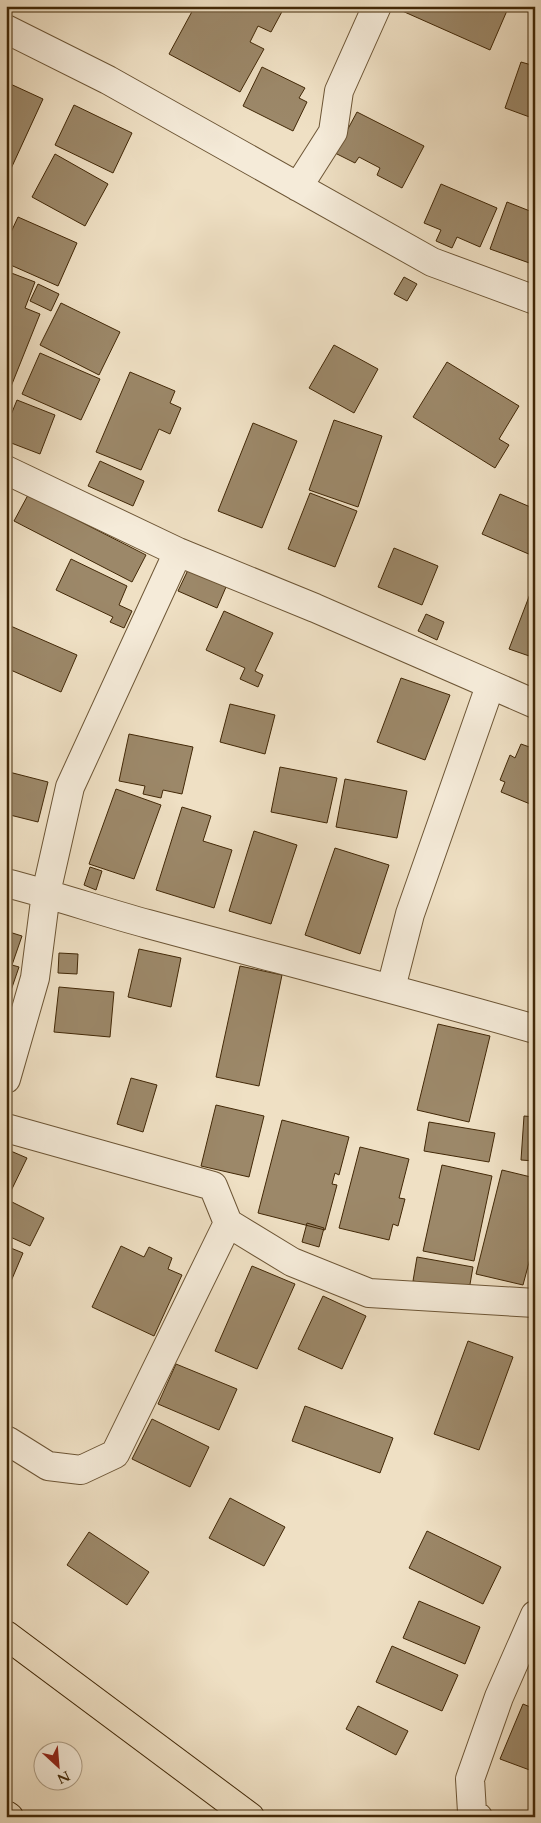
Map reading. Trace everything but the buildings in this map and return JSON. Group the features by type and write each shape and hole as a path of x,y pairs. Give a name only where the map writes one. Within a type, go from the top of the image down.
{"highway":[{"path":"6,1634 250,1817"}],"street":[{"path":"298,187 333,132 339,91 377,6"},
{"path":"6,29 108,80 432,262 535,300"},
{"path":"6,470 178,552 315,608 535,704"},
{"path":"6,1079 35,978 46,893 70,787 178,552"},
{"path":"391,988 410,914 490,686"},
{"path":"6,883 46,893 112,914 391,988 535,1029"},
{"path":"6,1128 213,1186 228,1223 292,1262 369,1293 535,1303"},
{"path":"8,1441 48,1466 81,1470 115,1454 228,1223"},
{"path":"478,1817 472,1812 470,1779 499,1697 535,1615"}]}
